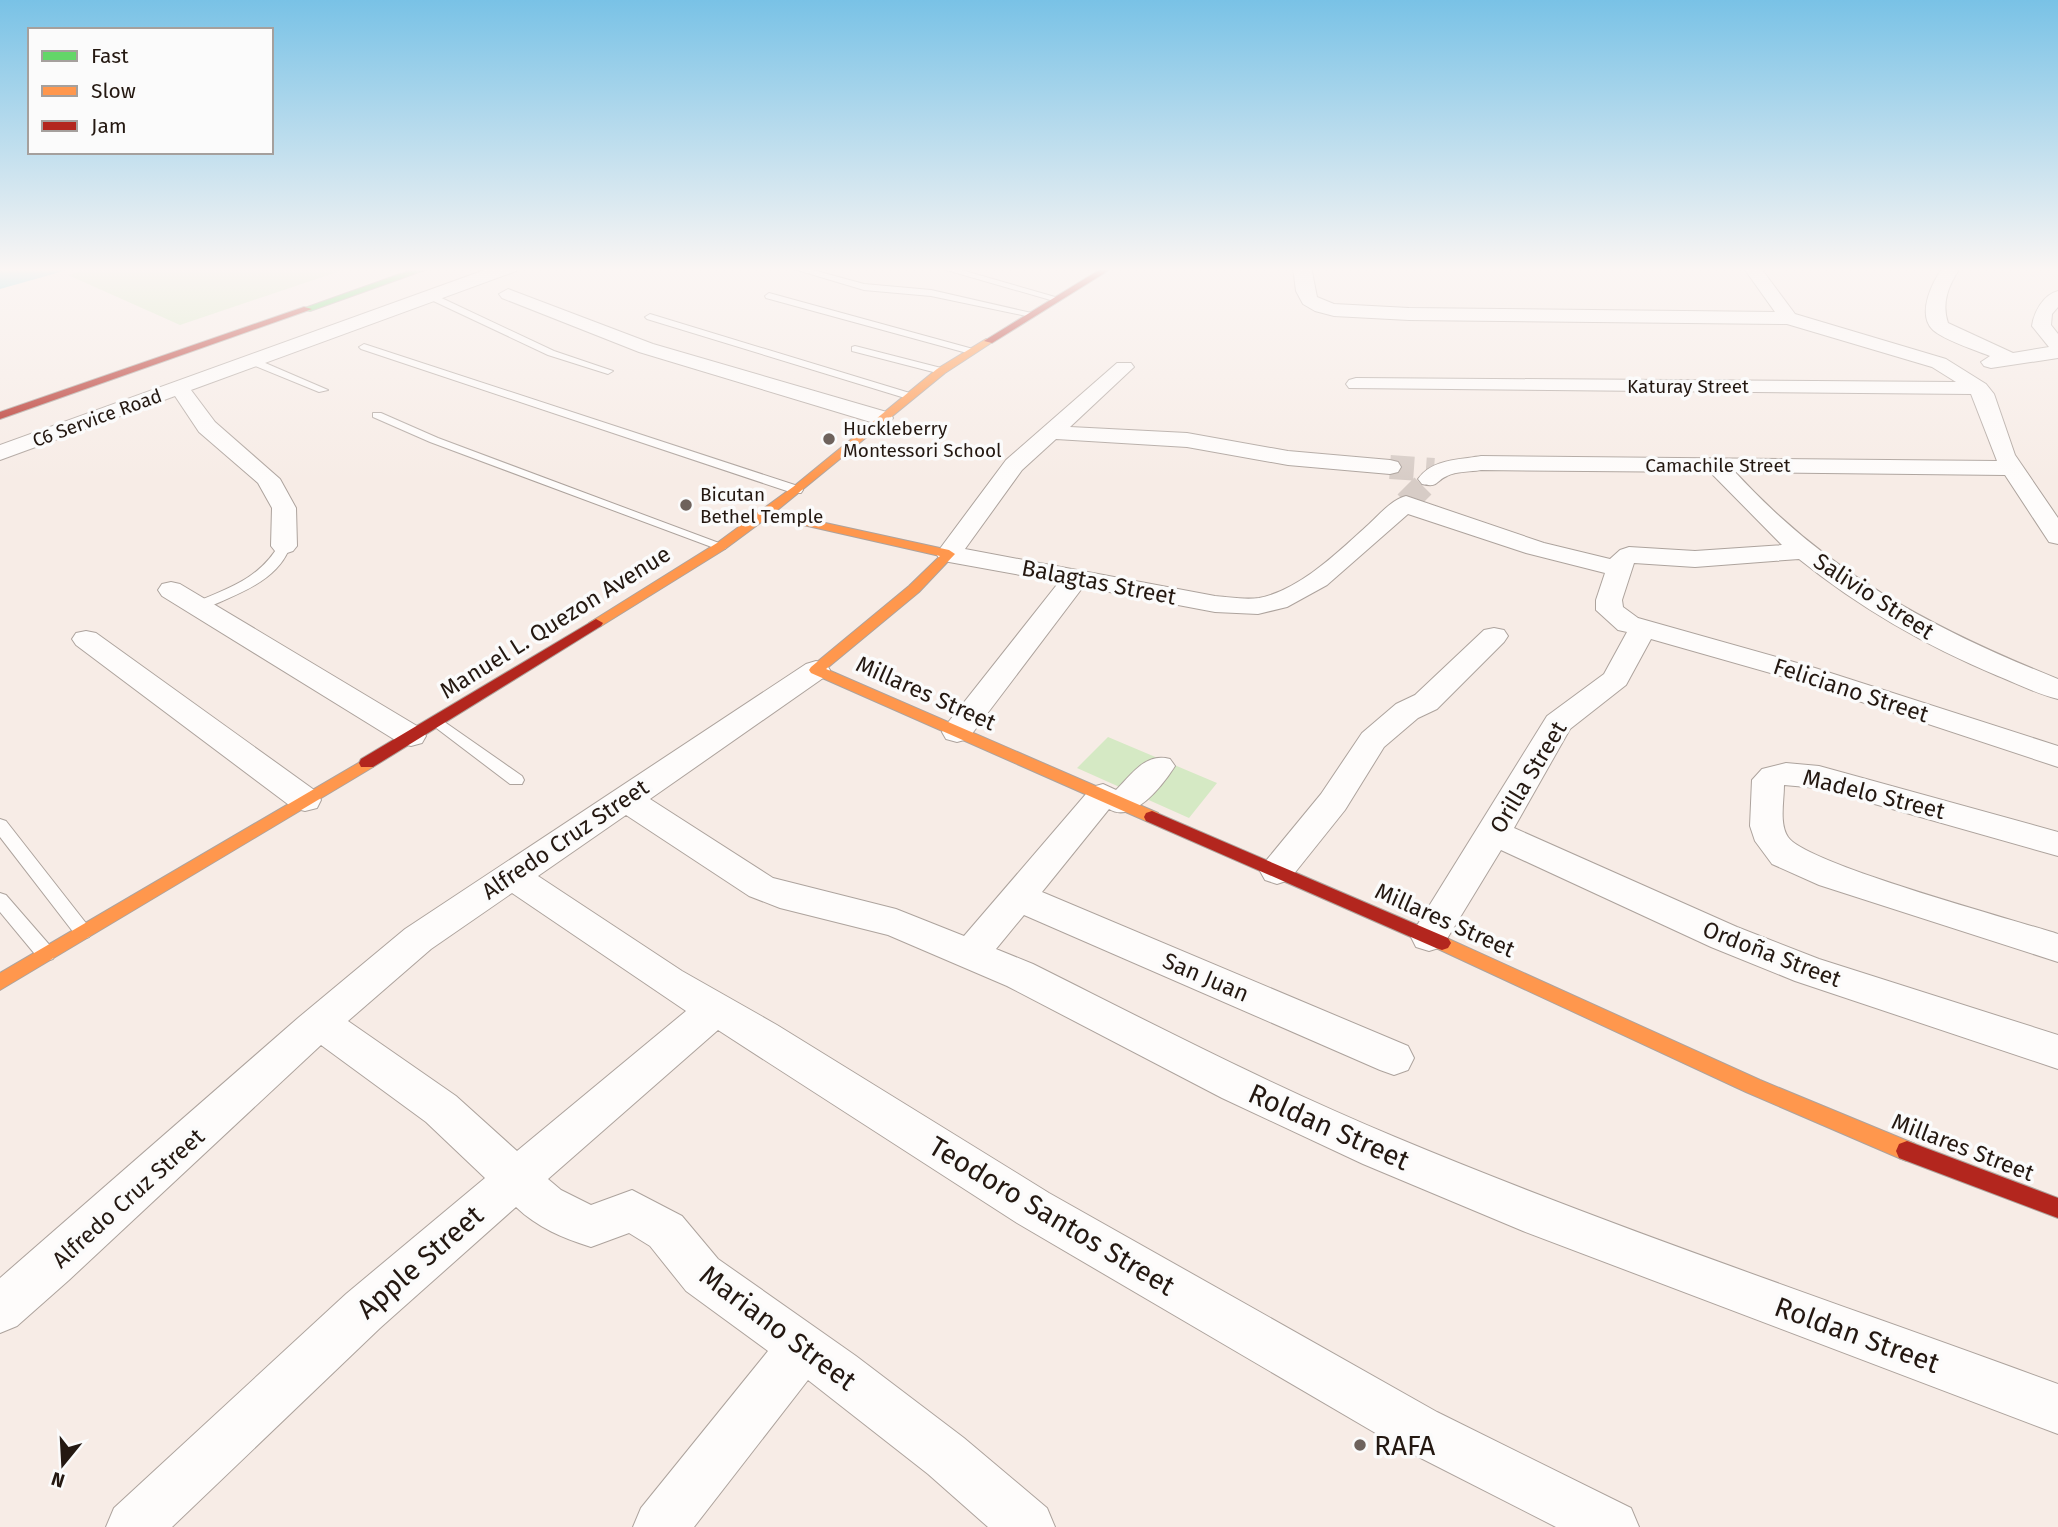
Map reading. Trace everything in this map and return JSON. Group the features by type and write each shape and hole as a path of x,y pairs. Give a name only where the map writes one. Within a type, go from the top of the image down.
{"main road":[{"path":"0,402 187,338"},
{"path":"0,416 224,338"},
{"name":"Manuel L. Quezon Avenue","path":"0,982 436,721 721,546 797,490 941,371 991,338"},
{"name":"Balagtas Street","path":"765,513 949,554"},
{"name":"Alfredo Cruz Street","path":"816,670 915,589 949,554"},
{"name":"Millares Street","path":"816,670 1429,937 1766,1091 1928,1160 2058,1208"}],"street":[{"name":"C6 Service Road","path":"0,453 314,338"},
{"path":"618,338 720,373 882,418"},
{"path":"1856,338 1952,369 1979,388 1987,400 1999,444 2011,468 2058,537"},
{"path":"1961,338 2011,359"},
{"path":"1952,369 2058,352"},
{"name":"Alfredo Cruz Street","path":"949,554 1014,465 1124,367"},
{"name":"Katuray Street","path":"1356,384 1979,388"},
{"path":"179,388 206,427 268,479 284,508 284,546"},
{"path":"1051,432 1187,440 1288,458 1390,467"},
{"name":"Camachile Street","path":"1434,473 1481,463 2011,468"},
{"name":"Salivio Street","path":"1716,465 1781,534 1905,621 1967,652 2058,690"},
{"name":"Balagtas Street","path":"949,554 1215,604 1257,606 1288,597 1355,553 1404,504 1535,548 1620,569"},
{"path":"1620,569 1623,559 1629,555 1695,559 1804,551"},
{"name":"Feliciano Street","path":"1620,569 1609,600 1610,610 1618,619 1642,630 1805,674 2058,757"},
{"path":"957,732 1076,578"},
{"path":"171,590 411,736"},
{"name":"Orilla Street","path":"1429,937 1558,723 1616,678 1642,630"},
{"path":"1277,871 1334,802 1373,740 1407,710 1426,702 1494,636"},
{"path":"86,639 305,800"},
{"name":"Alfredo Cruz Street","path":"0,1309 141,1187 372,976 418,939 816,670"},
{"path":"970,954 1018,897 1112,799 1159,766"},
{"name":"Madelo Street","path":"2058,844 1819,777 1787,774 1776,775 1768,780 1767,826 1772,841 1784,855 1831,876 2058,948"},
{"name":"Roldan Street","path":"625,799 761,887 780,895 896,923 1020,975 1236,1086 1378,1150 1523,1210 2058,1409"},
{"name":"Ordoña Street","path":"1494,833 1724,937 1808,970 2058,1052"},
{"name":"Teodoro Santos Street","path":"511,875 645,967 716,1008 1033,1208 1419,1430 1612,1527"},
{"name":"San Juan","path":"1018,897 1394,1058"},
{"name":"Apple Street","path":"132,1527 363,1311 716,1008"},
{"name":"Mariano Street","path":"322,1024 441,1109 514,1180 545,1205 591,1226 624,1213 638,1213 666,1231 702,1275 803,1347 946,1456 1028,1527"},
{"path":"660,1527 803,1347"}],"lane":[{"path":"519,338 551,353 608,371"},
{"path":"720,338 909,396"},
{"path":"923,338 970,351"},
{"path":"364,347 797,490"},
{"path":"855,349 941,371"},
{"path":"252,361 323,390"},
{"path":"377,415 434,440 721,546"},
{"path":"199,606 227,594 270,569 283,552 284,546"},
{"path":"436,721 516,780"},
{"path":"0,825 83,932"},
{"path":"0,900 46,954"}],"green space":[{"path":"1108,737 1217,783 1189,818 1077,768"}],"tunnel":[{"path":"1390,467 1434,470"},
{"path":"1406,503 1430,479"}],"traffic: slow":[{"path":"596,623 721,546 797,490 941,371 989,341"},
{"path":"765,513 949,554"},
{"path":"949,554 914,589 816,670 1152,817"},
{"path":"0,982 367,763"},
{"path":"1442,943 1753,1086 1907,1151"}],"traffic: jam":[{"path":"0,416 223,338"},
{"path":"989,341 993,338"},
{"path":"367,763 596,623"},
{"path":"1152,817 1442,943"},
{"path":"1907,1151 2058,1208"}],"place":[{"name":"Huckleberry Montessori School","path":"829,439"},
{"name":"Bicutan Bethel Temple","path":"686,505"},
{"name":"RAFA","path":"1360,1445"}]}
